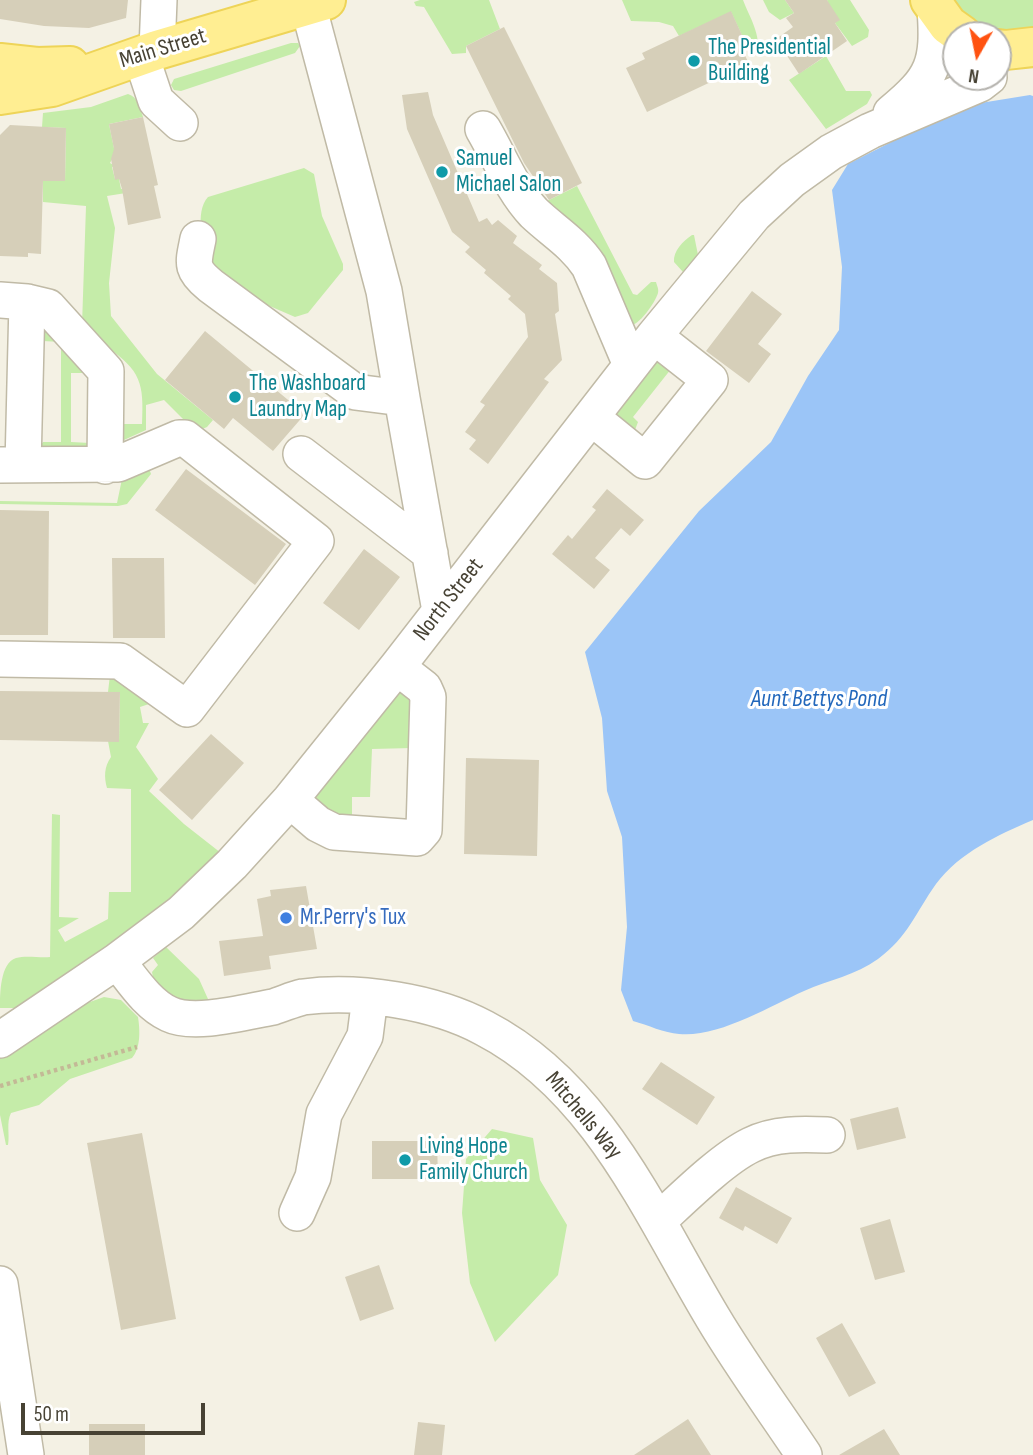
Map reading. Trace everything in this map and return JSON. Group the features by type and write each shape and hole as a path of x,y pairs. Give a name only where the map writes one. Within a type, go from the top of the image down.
{"main road":[{"name":"Main Street","path":"0,95 52,87 136,57 317,3"},
{"path":"932,4 945,21"},
{"path":"0,63 37,67 136,57"}],"street":[{"path":"159,0 136,57 156,101 180,123"},
{"path":"317,3 384,291 440,611"},
{"name":"North Street","path":"870,131 920,88 929,75 937,37 932,4"},
{"name":"North Street","path":"0,1040 117,961 188,906 232,864 290,800 397,667 724,249 773,197 811,165 870,131 964,91"},
{"path":"484,129 518,192 533,212 580,252 589,265 631,365"},
{"path":"198,239 193,265 199,276 211,286 355,392 401,398"},
{"path":"0,659 120,661 187,709 316,541 185,438 179,438 116,464 12,465 14,301 48,307 106,371 116,464"},
{"path":"591,417 645,461 710,380 654,336"},
{"path":"301,454 430,553"},
{"path":"290,800 318,824 334,832 417,838 422,835 425,818 428,696 424,688 397,667"},
{"name":"Mitchells Way","path":"117,961 160,1009 188,1019 275,1006 300,998 370,998 419,1005 464,1018 530,1057 563,1086 592,1121 631,1177 714,1320 804,1455"},
{"path":"297,1213 313,1177 324,1114 365,1036 370,998"},
{"path":"658,1221 686,1195 751,1145 795,1134 827,1135"},
{"path":"0,1284 26,1455"}],"path":[{"path":"0,1086 137,1047"}],"green space":[{"path":"489,0 500,29 466,46 466,53 452,54 424,7 416,6 414,2"},
{"path":"622,0 743,0 758,40 757,54 748,48 731,12 679,36 673,26 659,22 631,21"},
{"path":"763,0 785,0 794,13 780,20 769,12"},
{"path":"827,0 850,0 869,30 868,37 852,46 835,23"},
{"path":"946,0 1033,0 1033,34 1012,35 1012,21 966,21"},
{"path":"298,43 300,46 295,53 181,91 174,90 171,85 174,79"},
{"path":"826,56 846,91 870,91 872,95 867,104 826,129 789,80"},
{"path":"128,94 136,100 143,117 109,124 115,153 110,163 115,166 112,167 115,179 119,179 121,189 125,188 126,193 107,196 115,228 109,283 111,316 157,374 213,420 200,430 187,423 164,400 146,405 146,430 124,440 121,439 122,424 142,424 141,388 134,371 127,363 90,335 82,325 86,206 43,202 43,181 65,181 66,128 42,127 43,113 91,107"},
{"path":"304,168 314,174 322,216 343,264 343,270 308,313 295,317 228,288 205,266 201,211 208,197"},
{"path":"577,186 633,294 637,295 651,282 656,282 658,292 654,302 633,325 629,326 543,203"},
{"path":"692,235 698,255 683,272 674,262 674,258 679,247"},
{"path":"51,329 62,332 92,369 87,373 71,373 71,442 90,443 94,448 88,453 43,451 39,447 43,442 61,442 61,342 43,341 40,337 42,331"},
{"path":"658,358 671,369 633,417 638,422 635,430 612,413"},
{"path":"149,468 151,474 127,504 0,504 0,501 117,503 122,479"},
{"path":"110,675 152,703 140,707 143,723 149,723 136,747 158,779 149,791 184,824 221,853 126,937 20,1008 0,1008 2,980 11,961 20,957 50,957 52,814 60,815 59,917 79,918 58,930 65,942 108,919 109,892 131,892 131,789 107,788 105,780 111,757 108,741 119,741 120,693 108,692"},
{"path":"396,691 411,694 412,748 372,749 370,797 352,797 352,822 314,806 314,797"},
{"path":"166,947 199,979 208,999 206,1004 172,997 154,981 152,972 158,965 153,958"},
{"path":"104,997 121,1000 138,1017 139,1039 135,1054 132,1058 70,1079 39,1105 11,1113 6,1145 0,1115 0,1059 87,1003"},
{"path":"492,1129 533,1138 540,1180 567,1225 558,1275 495,1342 470,1283 462,1213 466,1159"}],"water":[{"name":"Aunt Bettys Pond","path":"1033,96 1033,820 993,838 956,863 936,884 897,942 878,959 861,969 804,991 743,1020 710,1031 694,1034 673,1033 633,1021 621,990 627,927 622,837 607,791 602,718 585,652 699,511 771,442 808,376 839,330 842,267 832,190 848,164 962,106"}],"building":[{"path":"0,0 128,0 126,18 89,28 44,26 0,19"},
{"path":"785,0 827,0 840,20 835,23 847,41 799,74 776,39 793,27 786,18 794,13"},
{"name":"The Presidential Building","path":"731,11 748,48 743,51 749,64 647,112 626,68 645,59 642,53"},
{"path":"504,27 582,183 549,200 524,163 466,46"},
{"path":"428,92 433,115 479,222 487,218 492,225 498,220 517,236 513,243 542,265 539,269 557,283 559,311 555,314 562,360 544,379 549,382 488,464 469,449 476,440 465,432 485,405 480,402 528,337 525,314 508,299 511,296 484,273 486,270 465,252 470,247 452,232 407,129 402,95"},
{"path":"143,117 158,185 154,186 161,218 128,225 122,189 119,179 115,180 111,159 114,149 109,124"},
{"path":"10,125 66,128 65,181 43,181 41,254 28,253 28,257 0,256 0,135"},
{"path":"752,291 782,314 758,344 771,354 749,383 706,351"},
{"name":"The Washboard Laundry Map","path":"205,331 305,414 273,451 233,418 224,429 165,380"},
{"path":"186,469 286,544 255,585 155,510"},
{"path":"607,489 644,520 630,536 621,528 595,558 610,570 594,589 552,554 568,535 572,539 596,510 592,507"},
{"path":"0,510 49,511 48,635 0,635"},
{"path":"364,549 400,577 359,630 323,603"},
{"path":"112,558 164,558 165,638 113,638"},
{"path":"0,691 120,692 119,742 0,740"},
{"path":"211,734 244,763 192,820 159,790"},
{"path":"466,758 539,760 537,856 464,854"},
{"name":"Mr.Perry's Tux","path":"306,886 317,949 269,956 271,969 224,976 219,941 263,936 257,899 271,896 270,890"},
{"path":"661,1062 715,1097 697,1125 642,1089"},
{"path":"898,1107 906,1138 857,1150 850,1119"},
{"path":"142,1133 176,1319 121,1330 87,1143"},
{"name":"Living Hope Family Church","path":"372,1141 437,1141 438,1179 372,1179"},
{"path":"736,1187 792,1218 777,1244 745,1226 743,1231 719,1218"},
{"path":"890,1219 905,1272 875,1280 860,1228"},
{"path":"379,1265 394,1309 360,1321 345,1277"},
{"path":"842,1323 876,1383 849,1397 816,1338"},
{"path":"688,1419 711,1455 634,1455"},
{"path":"418,1422 445,1425 442,1455 414,1455"},
{"path":"89,1424 145,1424 145,1455 89,1455"},
{"path":"884,1429 900,1455 839,1455"}],"place":[{"name":"The Presidential Building","path":"694,61"},
{"name":"Samuel Michael Salon","path":"442,172"},
{"name":"The Washboard Laundry Map","path":"235,397"},
{"name":"Mr.Perry's Tux","path":"286,918"},
{"name":"Living Hope Family Church","path":"405,1160"}]}
